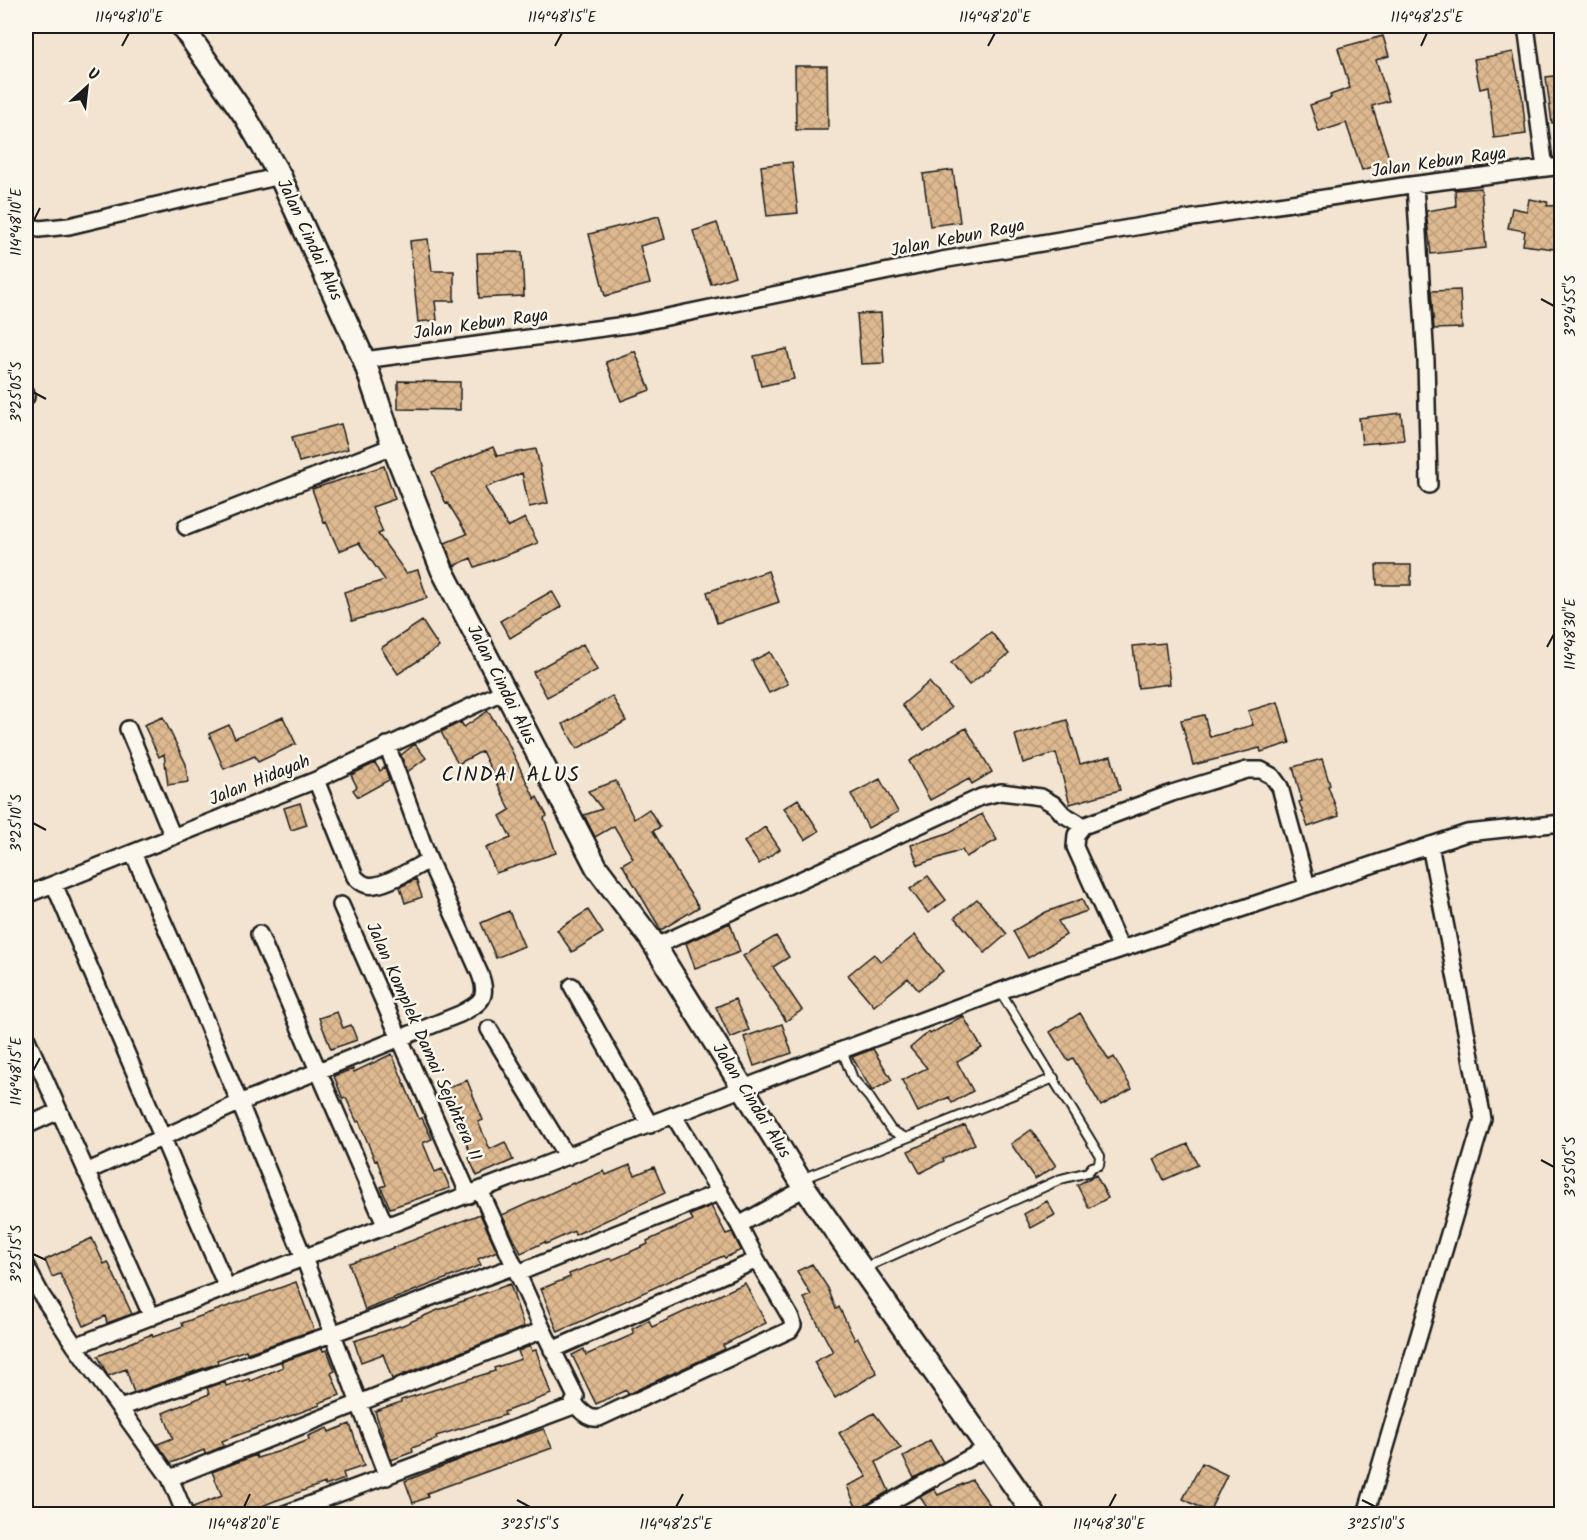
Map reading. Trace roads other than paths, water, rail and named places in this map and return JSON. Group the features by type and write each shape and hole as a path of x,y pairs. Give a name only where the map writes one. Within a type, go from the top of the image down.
{"street":[{"name":"Jalan Cindai Alus","path":"183,26 245,116 280,176 364,360 393,446 442,570 597,868 654,947 802,1184 1034,1515"},
{"path":"1526,26 1545,168"},
{"name":"Jalan Kebun Raya","path":"364,360 633,324 942,260 1154,224 1415,185 1562,166"},
{"path":"26,224 39,229 69,226 280,176"},
{"path":"1415,185 1426,361 1430,485"},
{"path":"186,527 393,446"},
{"name":"Jalan Hidayah","path":"26,895 316,780 504,691"},
{"path":"128,729 173,837"},
{"path":"86,1172 239,1103 475,1006 483,996 484,985 480,974 429,860 387,746"},
{"path":"1121,949 1075,846 1076,835 1083,826 1172,793 1247,770 1261,770 1272,776 1280,787 1307,886"},
{"path":"316,780 355,877 360,882 366,885 383,884 429,860"},
{"path":"654,947 981,797 1000,792 1041,797 1083,826"},
{"path":"75,1346 1000,991 1467,833 1562,823"},
{"path":"1366,1515 1483,1119 1430,845"},
{"path":"133,853 304,1258 387,1477"},
{"path":"54,884 227,1288"},
{"name":"Jalan Komplek Damai Sejahtera II","path":"341,905 399,1037 475,1193 517,1269 552,1350 576,1397 574,1404"},
{"path":"259,934 386,1227"},
{"path":"572,986 650,1125"},
{"path":"489,1029 567,1157"},
{"path":"26,1037 152,1317"},
{"path":"26,1126 59,1111"},
{"path":"284,1515 574,1404 588,1417 599,1418 790,1330 793,1324 791,1318 757,1260 740,1225 674,1116"},
{"path":"740,1225 802,1184"},
{"path":"120,1408 517,1269 720,1192"},
{"path":"552,1350 757,1260"},
{"path":"26,1266 42,1296 75,1346 170,1478 185,1515"},
{"path":"170,1478 543,1330"},
{"path":"869,1515 987,1448"}],"lane":[{"path":"860,1269 1061,1179 1088,1172 1092,1167 1099,1165 1100,1156 1000,991"},
{"path":"842,1050 853,1079 891,1130 906,1138"},
{"path":"802,1184 906,1138 1054,1078"}],"district":[{"name":"CINDAI ALUS","path":"511,775"}]}
